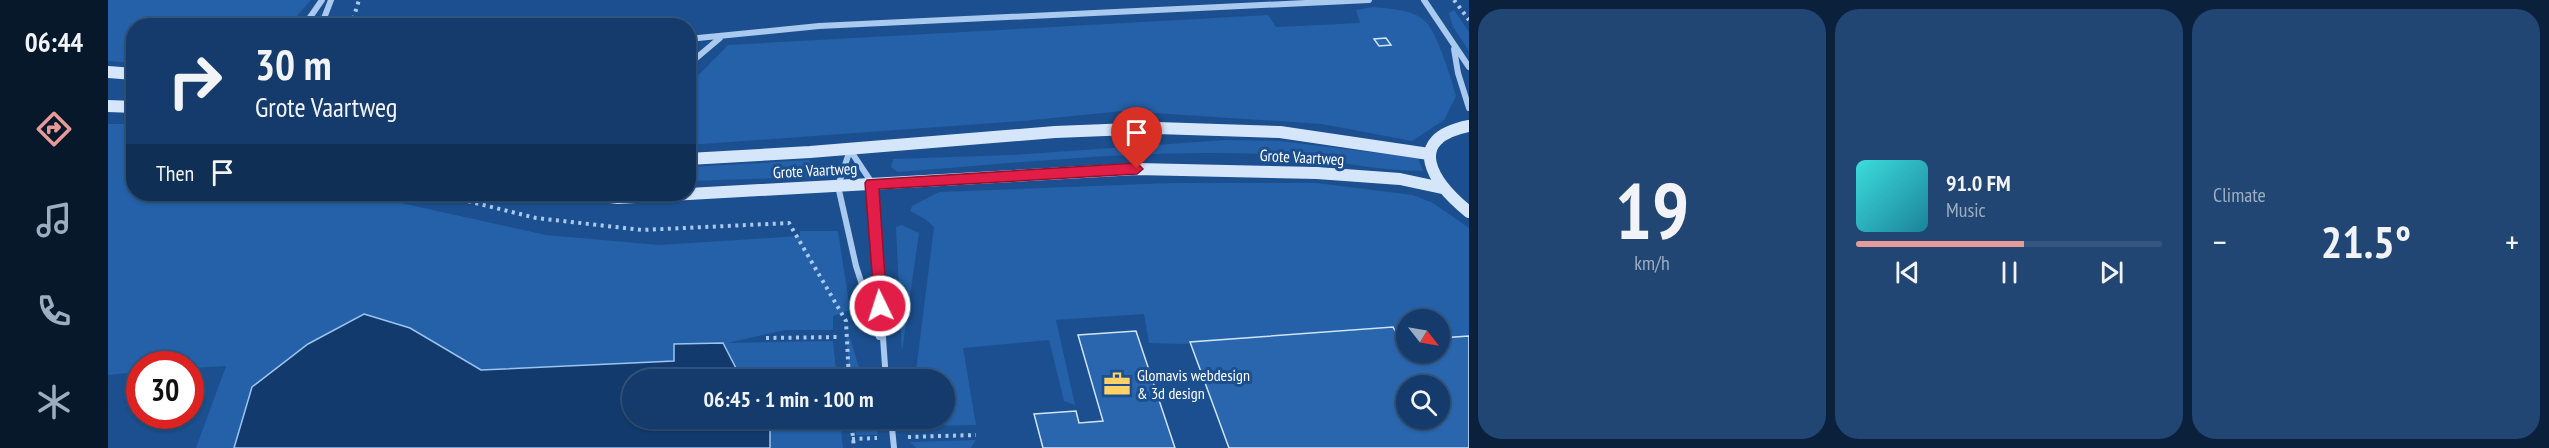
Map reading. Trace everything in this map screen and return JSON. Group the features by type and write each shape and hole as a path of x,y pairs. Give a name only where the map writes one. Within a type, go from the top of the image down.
{"main road":[{"path":"108,72 126,73"},
{"path":"108,106 126,107"},
{"path":"1469,126 1447,130 1437,136 1429,154 1430,165 1442,188 1458,205 1469,212"},
{"name":"Grote Vaartweg","path":"696,159 849,150 1096,129 1199,128 1261,130 1327,136 1429,154"},
{"name":"Grote Vaartweg","path":"696,194 1103,170 1158,169 1317,173 1400,179 1442,188"}],"street":[{"path":"310,18 322,0"},
{"path":"324,18 331,0"},
{"path":"696,38 819,26 1369,0"},
{"path":"1424,0 1469,67"},
{"path":"696,59 720,37"},
{"path":"1454,45 1458,73 1469,108"},
{"path":"849,150 872,183 885,369"},
{"path":"849,150 838,186 856,266 883,347"},
{"path":"892,429 894,448"}],"path":[{"path":"353,18 358,0"},
{"path":"1454,0 1469,20"},
{"path":"467,201 536,218 642,230 789,223 846,321 848,369"},
{"path":"766,338 839,337"},
{"path":"852,429 854,448"},
{"path":"852,439 976,435"}],"shaded area":[{"path":"108,0 311,0 295,18 126,18 126,62 108,61"},
{"path":"1373,7 1415,14 1431,28 1439,46 1456,96 1444,120 1412,141 1322,124 1123,111 1023,121 696,144 696,78 728,45 1268,15 1276,27 1360,23 1356,10"},
{"path":"1454,10 1469,32 1469,51 1453,27 1449,13"},
{"path":"108,124 126,124 126,201 392,201 546,235 659,245 800,236 800,231 838,231 850,310 833,316 833,330 785,330 727,343 833,341 836,369 735,369 674,344 674,361 481,370 410,328 252,387 234,448 196,448 226,366 204,367 204,351 126,351 126,373 108,375"},
{"path":"1226,140 1280,141 1418,158 1423,171 1383,169 1283,155 1217,153 1126,155 898,172 891,167 893,159 1011,155"},
{"path":"809,160 814,166 814,177 696,181 696,167"},
{"path":"1171,183 1317,183 1413,195 1433,203 1469,228 1469,338 1450,339 1450,309 1396,309 1396,343 1390,343 1384,332 1180,344 1149,343 1144,314 1056,320 1075,405 1064,401 1049,340 963,348 976,425 955,425 955,369 916,369 934,227 910,211 912,206 939,192"},
{"path":"902,225 919,233 902,352 896,227"},
{"path":"364,314 410,328 481,370 674,361 674,344 723,343 736,369 622,369 622,429 770,429 770,448 234,448 252,387 308,344"},
{"path":"846,334 851,340 859,369 849,369"},
{"path":"770,429 841,429 843,448 770,448"},
{"path":"855,429 876,429 878,435 856,435"},
{"path":"976,440 971,448 916,448 910,442"}],"building":[{"path":"1386,38 1391,45 1379,46 1374,39"},
{"path":"1393,327 1396,332 1396,363 1450,363 1450,337 1469,336 1469,448 1229,448 1190,342"},
{"path":"1136,331 1175,448 1043,448 1034,414 1076,411 1079,423 1103,421 1078,335"}],"place":[{"name":"Glomavis webdesign & 3d design","path":"1117,384"}],"route":[{"path":"880,306 872,183 898,184 1137,169"}]}
